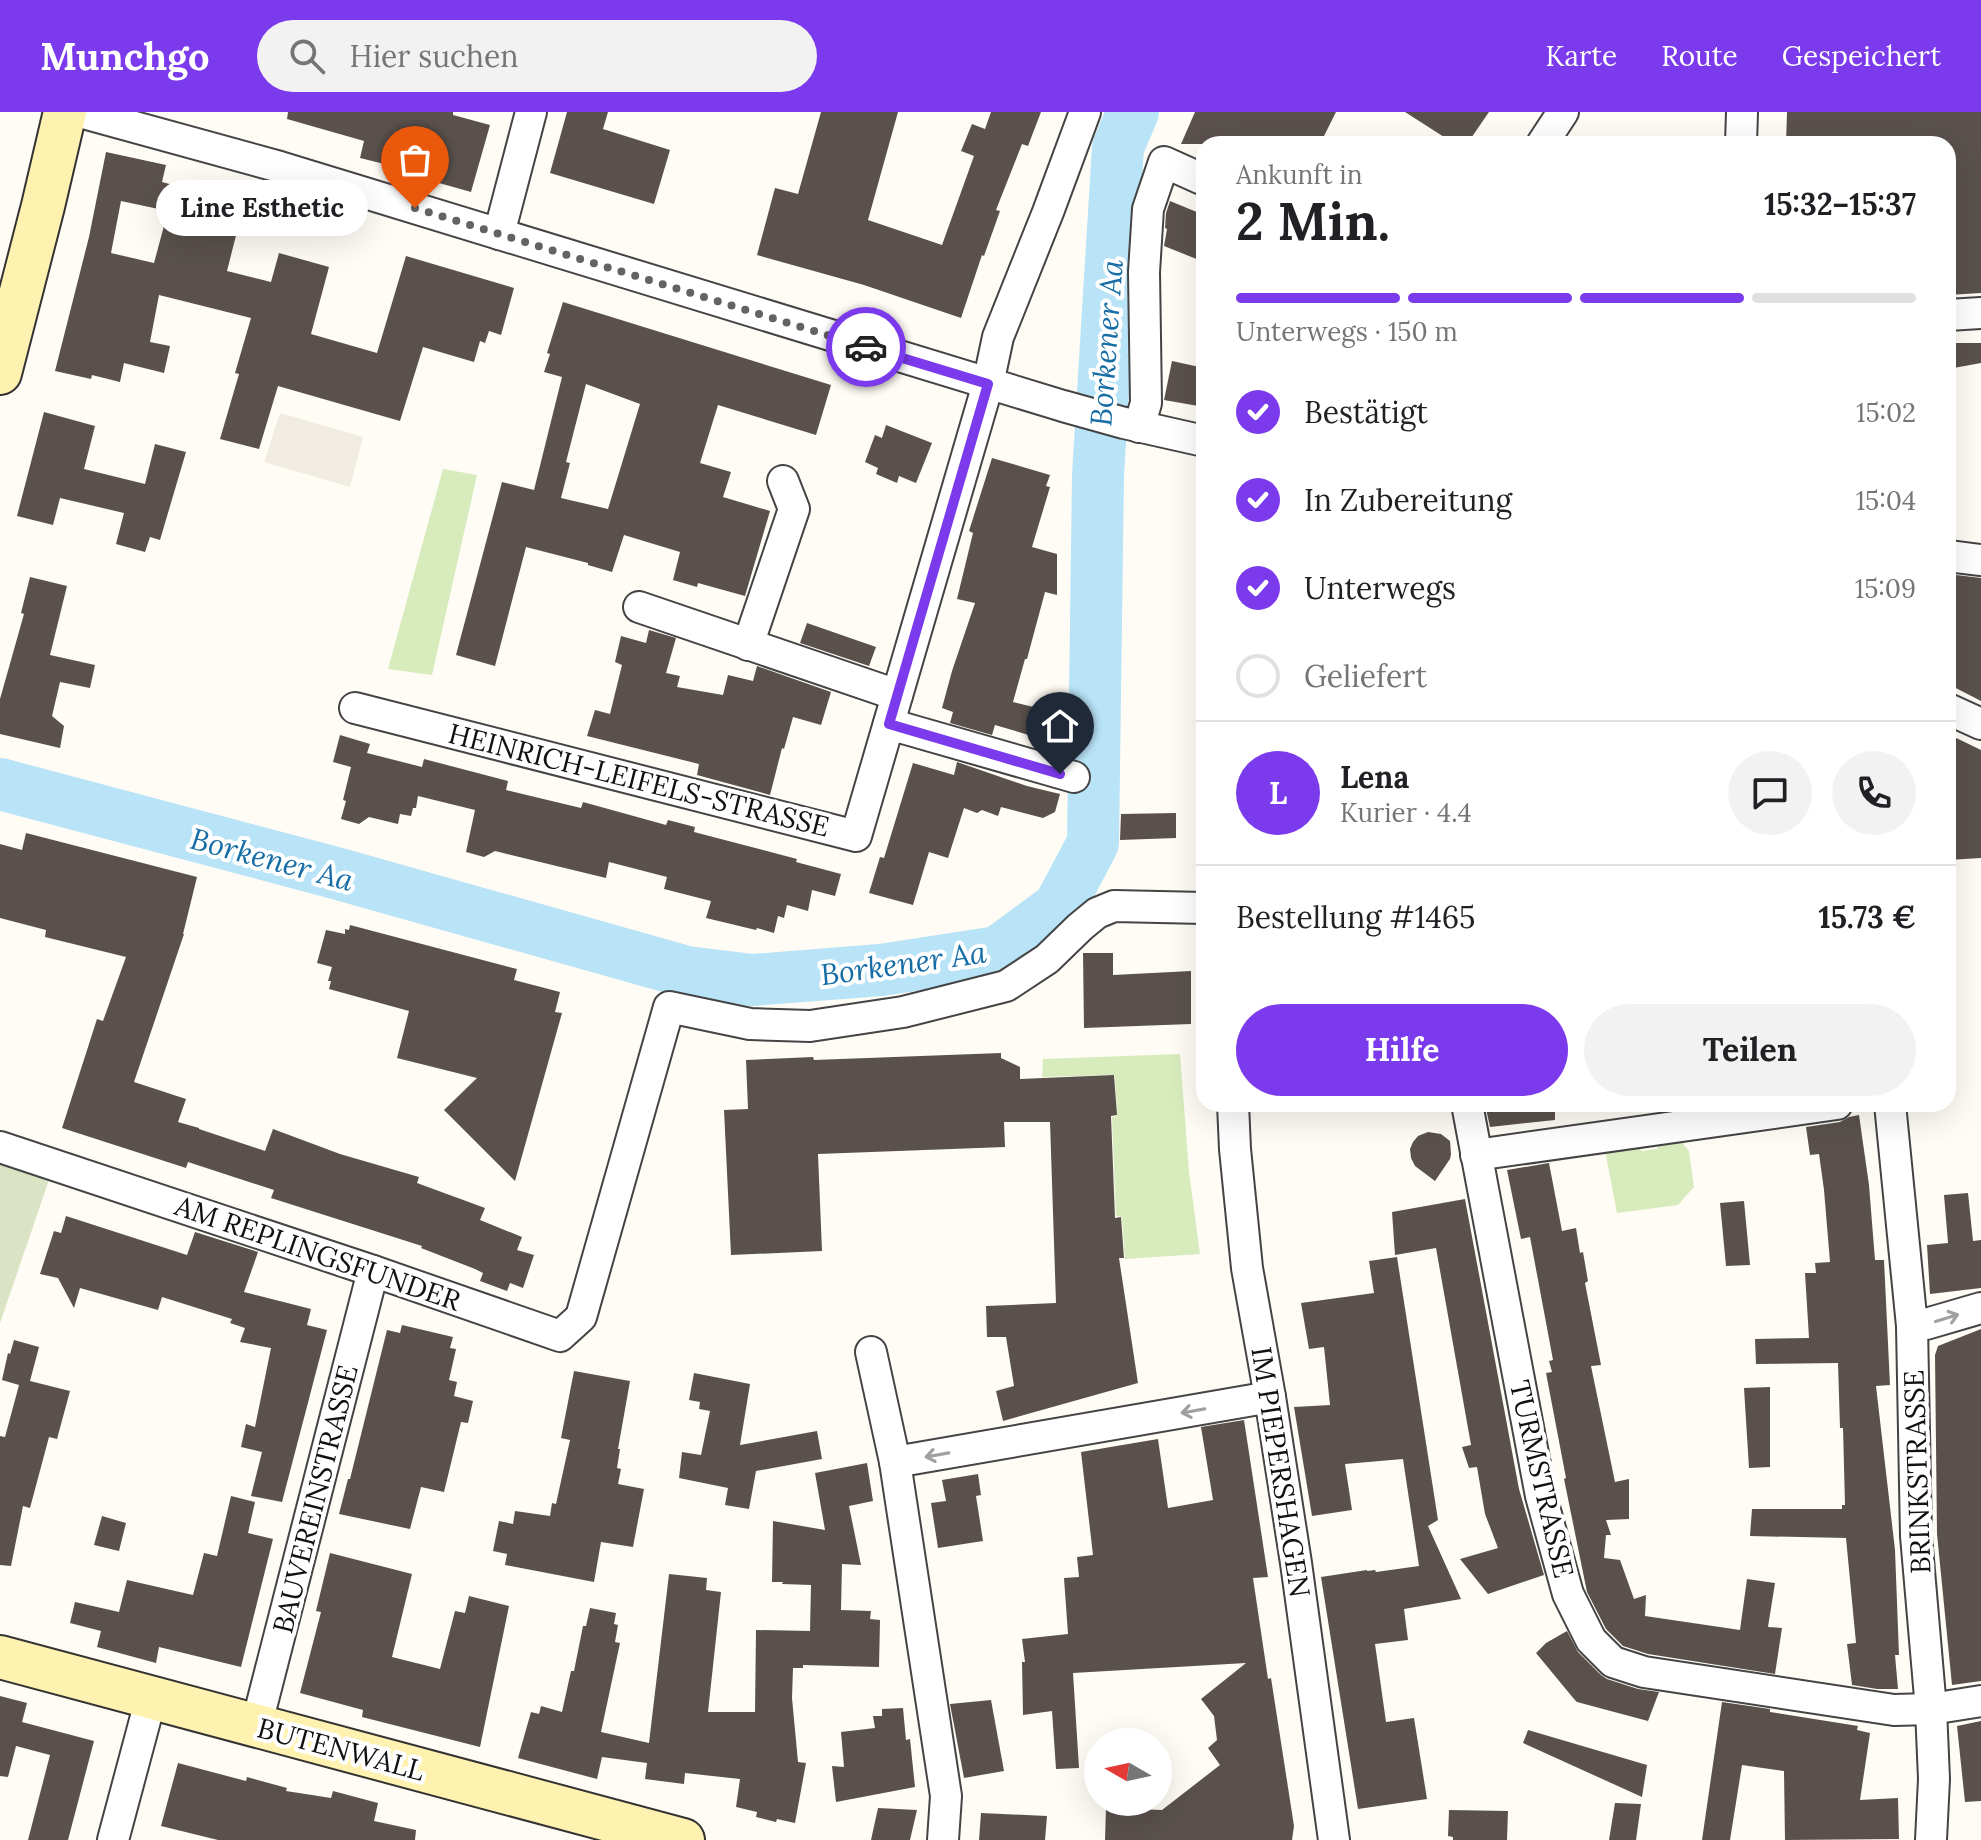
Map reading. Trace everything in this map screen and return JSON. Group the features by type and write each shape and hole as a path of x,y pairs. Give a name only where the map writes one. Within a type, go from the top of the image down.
{"main road":[{"path":"0,373 65,112"},
{"name":"BUTENWALL","path":"0,1657 683,1840"}],"street":[{"path":"80,112 280,167 988,384 1132,425 1196,439"},
{"path":"499,234 531,112"},
{"name":"HEINRICH-LEIFELS-STRASSE","path":"355,708 856,836 988,384 998,337 1085,112"},
{"path":"1547,136 1563,112"},
{"path":"1741,136 1742,112"},
{"path":"1132,425 1146,403 1144,272 1148,209 1164,162 1196,176"},
{"path":"1956,315 1981,313"},
{"path":"748,645 794,509 783,481"},
{"path":"1956,557 1981,560"},
{"path":"639,607 748,645 893,710 1074,777"},
{"path":"1956,713 1981,724"},
{"name":"AM REPLINGSFUNDER","path":"0,1147 560,1336 581,1317 669,1007 750,1024 810,1026 903,1012 1006,986 1047,959 1097,913 1114,906 1196,908"},
{"name":"IM PIEPERSHAGEN","path":"1233,1112 1247,1268 1296,1563 1334,1840"},
{"name":"TURMSTRASSE","path":"1468,1112 1541,1496 1568,1594 1591,1640 1613,1662 1644,1672 1894,1710 1931,1709 1981,1701"},
{"path":"1476,1155 1642,1118 1726,1112"},
{"name":"BRINKSTRASSE","path":"1891,1112 1912,1326 1916,1536 1934,1779 1931,1840"},
{"name":"BAUVEREINSTRASSE","path":"256,1727 373,1271"},
{"path":"1912,1326 1981,1308"},
{"path":"871,1352 895,1462 946,1796 943,1840"},
{"path":"895,1462 1270,1397"},
{"path":"113,1840 151,1698"}],"green space":[{"path":"443,469 477,475 432,675 388,669"},
{"path":"1180,1054 1189,1172 1200,1254 1125,1259 1122,1217 1116,1216 1112,1117 1117,1116 1115,1075 1042,1077 1043,1059"},
{"path":"1680,1140 1689,1151 1694,1187 1678,1205 1617,1213 1605,1150 1635,1145 1642,1151 1657,1149 1661,1142"},
{"path":"0,1165 49,1180 0,1323"}],"shaded area":[{"path":"280,413 363,437 350,487 264,462"}],"building":[{"path":"288,112 453,112 453,115 490,125 471,192 432,181 433,176 360,158 364,141 287,119"},
{"path":"567,112 608,112 603,129 670,150 654,204 550,173"},
{"path":"821,112 898,112 868,220 942,245 974,156 961,151 972,124 985,129 991,112 1041,112 1028,146 1022,144 996,210 1000,211 961,318 864,285 757,255 775,188 798,194"},
{"path":"1195,112 1336,112 1324,136 1196,136 1196,144 1181,144"},
{"path":"1405,112 1489,112 1472,136 1442,136"},
{"path":"1787,112 1981,112 1981,293 1956,295 1956,136 1786,136"},
{"path":"106,152 166,165 162,182 244,204 227,271 271,282 279,253 329,267 311,334 377,353 406,256 514,288 501,335 489,331 485,343 480,341 474,362 423,347 400,421 278,386 259,449 220,439 251,318 159,295 150,342 170,346 164,373 124,363 120,382 55,371 89,237","holes":["121,201 168,211 154,263 111,253"]},
{"path":"1170,201 1196,212 1196,259 1164,246"},
{"path":"563,302 831,385 816,435 718,405 700,463 731,472 723,497 770,511 745,596 698,583 697,587 673,580 680,552 624,535 612,572 526,547 495,666 456,655 502,482 534,490 562,377 544,372 550,354 547,353","holes":["586,384 640,404 608,509 561,498 570,463 566,462"]},
{"path":"1956,343 1981,343 1981,363 1956,368"},
{"path":"1172,361 1196,366 1196,406 1164,400"},
{"path":"44,412 95,426 84,469 145,484 155,444 186,452 160,540 150,537 145,552 116,544 124,513 60,498 53,525 17,516"},
{"path":"886,425 932,443 916,483 899,476 897,483 876,474 878,468 865,462 875,435 882,438"},
{"path":"992,458 1050,475 1046,486 1050,487 1032,547 1057,554 1057,595 1045,592 1013,702 1058,713 1052,742 995,725 992,735 950,723 953,712 942,708 975,603 957,599 973,533 969,531"},
{"path":"1956,575 1981,578 1981,701 1956,688"},
{"path":"30,577 67,586 50,655 95,665 90,688 60,682 52,716 64,726 60,748 0,734 0,699 24,614 21,613"},
{"path":"807,623 876,647 869,666 800,643"},
{"path":"649,630 676,638 666,673 680,676 677,687 723,695 728,675 753,681 757,666 831,692 821,725 793,717 770,795 697,775 699,764 587,736 595,710 610,714 622,665 615,662 621,636 646,643"},
{"path":"340,735 370,744 367,753 422,767 424,759 508,781 506,790 581,808 583,802 666,825 668,820 695,827 694,832 797,859 796,862 841,874 835,896 812,890 808,911 787,905 784,918 778,916 774,933 706,918 711,901 664,889 667,877 609,862 606,878 495,851 484,857 466,852 475,810 418,796 411,816 400,814 398,824 369,817 359,824 341,819 351,767 333,762"},
{"path":"1956,738 1981,750 1981,858 1956,860"},
{"path":"957,762 1060,794 1055,812 1043,818 1001,807 998,816 964,808 948,858 929,852 913,905 869,893 880,857 884,858 913,763 954,775"},
{"path":"1176,813 1176,838 1120,840 1121,814"},
{"path":"26,833 197,877 184,934 134,1082 186,1099 178,1122 265,1151 273,1129 340,1154 419,1177 417,1183 485,1208 480,1220 522,1237 517,1250 534,1255 523,1288 510,1283 507,1291 480,1281 483,1273 475,1269 422,1246 271,1198 274,1190 188,1162 186,1168 62,1128 97,1019 103,1021 126,957 45,937 46,930 0,918 0,844 22,850"},
{"path":"350,925 517,969 514,980 560,992 555,1012 562,1013 515,1181 444,1110 477,1078 397,1058 409,1011 329,989 332,967 317,963 326,930 345,934 345,929 349,930"},
{"path":"1083,953 1113,953 1113,975 1191,971 1191,1024 1084,1028"},
{"path":"1001,1053 1001,1058 1020,1067 1020,1079 1114,1075 1117,1115 1111,1116 1115,1218 1121,1217 1124,1258 1119,1258 1138,1383 1003,1421 996,1391 1014,1386 1006,1337 987,1337 986,1306 1056,1303 1050,1122 1004,1122 1005,1147 818,1154 822,1251 731,1255 724,1110 748,1109 746,1060"},
{"path":"1487,1112 1555,1112 1555,1120 1490,1127"},
{"path":"1859,1115 1875,1260 1884,1260 1890,1385 1876,1386 1895,1550 1898,1689 1852,1685 1847,1644 1856,1643 1846,1538 1750,1536 1752,1509 1842,1509 1845,1505 1838,1363 1756,1364 1755,1339 1809,1338 1805,1273 1816,1273 1815,1263 1830,1262 1819,1154 1810,1155 1806,1127 1840,1122"},
{"path":"1428,1132 1441,1134 1450,1141 1450,1159 1435,1181 1415,1166 1411,1158 1413,1142"},
{"path":"1549,1163 1562,1231 1576,1228 1580,1253 1583,1252 1588,1281 1585,1283 1601,1365 1591,1366 1615,1482 1629,1479 1629,1519 1606,1520 1611,1535 1606,1535 1604,1558 1620,1560 1634,1599 1646,1595 1645,1616 1740,1630 1747,1579 1775,1583 1768,1627 1782,1628 1775,1674 1648,1654 1623,1646 1606,1629 1587,1592 1546,1373 1552,1372 1549,1361 1553,1360 1530,1237 1521,1239 1507,1170"},
{"path":"1968,1193 1973,1241 1981,1240 1981,1288 1930,1294 1927,1245 1948,1243 1944,1195"},
{"path":"1465,1199 1519,1489 1544,1575 1488,1594 1460,1559 1498,1548 1485,1514 1477,1467 1469,1468 1462,1447 1471,1445 1436,1248 1395,1255 1392,1212"},
{"path":"1744,1201 1750,1265 1726,1266 1720,1203"},
{"path":"66,1216 187,1255 195,1232 258,1252 244,1292 311,1309 307,1325 327,1330 282,1502 251,1496 262,1452 241,1447 246,1424 255,1427 271,1348 240,1342 245,1328 230,1323 232,1319 162,1297 158,1310 80,1288 74,1308 58,1278 40,1274 54,1231 61,1233"},
{"path":"1397,1257 1438,1520 1428,1526 1461,1599 1404,1609 1408,1640 1375,1644 1386,1722 1414,1718 1427,1799 1358,1809 1321,1577 1419,1566 1403,1459 1345,1464 1352,1510 1312,1516 1294,1407 1330,1405 1324,1347 1309,1349 1301,1303 1374,1293 1369,1261"},
{"path":"402,1325 453,1337 450,1348 456,1349 449,1380 457,1382 454,1396 473,1401 468,1423 461,1422 444,1492 421,1487 410,1529 339,1514 387,1330 400,1333"},
{"path":"1981,1329 1981,1681 1952,1685 1937,1534 1935,1355 1938,1346"},
{"path":"14,1340 39,1347 30,1381 70,1391 57,1439 49,1437 30,1508 23,1506 11,1566 0,1565 0,1436 5,1437 19,1385 2,1380"},
{"path":"574,1371 630,1381 618,1449 617,1468 621,1469 618,1484 644,1489 633,1547 601,1542 594,1582 505,1565 507,1554 493,1551 499,1521 513,1524 515,1511 550,1516 552,1503 556,1504 570,1440 561,1438"},
{"path":"694,1373 750,1384 740,1445 817,1431 822,1459 756,1471 749,1509 725,1505 728,1488 679,1478 682,1452 701,1455 710,1411 699,1409 700,1402 689,1400"},
{"path":"1770,1387 1770,1467 1749,1468 1744,1388"},
{"path":"1244,1420 1268,1577 1253,1578 1294,1826 1292,1840 1105,1840 1106,1816 1172,1816 1172,1802 1220,1765 1208,1748 1217,1740 1214,1716 1201,1699 1246,1663 1073,1673 1079,1768 1056,1769 1052,1711 1023,1715 1022,1662 1025,1662 1022,1639 1068,1634 1064,1578 1079,1577 1077,1557 1093,1555 1081,1452 1158,1439 1168,1508 1213,1500 1201,1427"},
{"path":"867,1463 873,1501 849,1506 861,1565 842,1564 841,1610 871,1611 870,1619 880,1620 879,1667 803,1665 803,1668 793,1668 792,1698 798,1762 806,1763 795,1823 756,1817 757,1812 736,1807 740,1779 685,1773 684,1784 645,1779 647,1763 602,1757 597,1779 518,1758 531,1712 539,1714 541,1706 562,1712 590,1608 616,1613 614,1624 618,1625 615,1642 620,1643 601,1732 649,1743 669,1574 707,1578 706,1590 721,1592 708,1712 755,1712 756,1630 810,1631 811,1585 772,1582 773,1521 825,1530 815,1473"},
{"path":"978,1474 981,1495 976,1496 983,1541 938,1548 931,1503 946,1501 942,1480"},
{"path":"231,1496 255,1502 248,1533 273,1539 241,1667 159,1647 156,1663 97,1647 101,1631 70,1623 75,1602 119,1612 127,1580 193,1595 204,1553 217,1556"},
{"path":"102,1516 126,1523 119,1551 94,1545"},
{"path":"330,1553 412,1574 392,1657 440,1669 455,1611 465,1613 469,1596 509,1606 480,1747 362,1717 363,1710 300,1693 321,1612 316,1611"},
{"path":"1567,1631 1578,1652 1607,1679 1659,1692 1648,1721 1574,1699 1536,1653"},
{"path":"0,1696 27,1703 22,1722 94,1741 68,1840 28,1840 50,1755 16,1746 8,1777 0,1776"},
{"path":"991,1700 1004,1771 964,1778 950,1704"},
{"path":"1722,1702 1858,1726 1857,1730 1870,1733 1860,1800 1898,1798 1899,1839 1785,1840 1784,1771 1742,1765 1730,1840 1702,1840"},
{"path":"903,1708 915,1787 836,1802 832,1766 844,1767 841,1732 875,1728 873,1716 882,1716 882,1709"},
{"path":"1981,1721 1981,1801 1965,1802 1957,1726"},
{"path":"1528,1730 1647,1765 1642,1797 1523,1743"},
{"path":"178,1763 246,1781 247,1777 287,1788 286,1791 331,1798 333,1791 378,1803 374,1821 416,1830 415,1840 218,1840 161,1826"},
{"path":"1615,1803 1641,1804 1636,1840 1609,1840"},
{"path":"878,1808 917,1810 910,1840 871,1840"},
{"path":"1449,1810 1508,1811 1507,1840 1453,1840 1448,1836"},
{"path":"981,1813 1047,1816 1045,1840 979,1840"}],"waterway":[{"name":"Borkener Aa","path":"0,784 339,874 687,972 752,980 881,970 998,952 1059,907 1093,843 1098,475 1118,147 1133,112"}],"way so far":[{"path":"415,208 866,347"}],"place":[{"name":"Line Esthetic","path":"415,208"}],"route":[{"path":"866,347 988,384 889,724 1060,774"}]}
